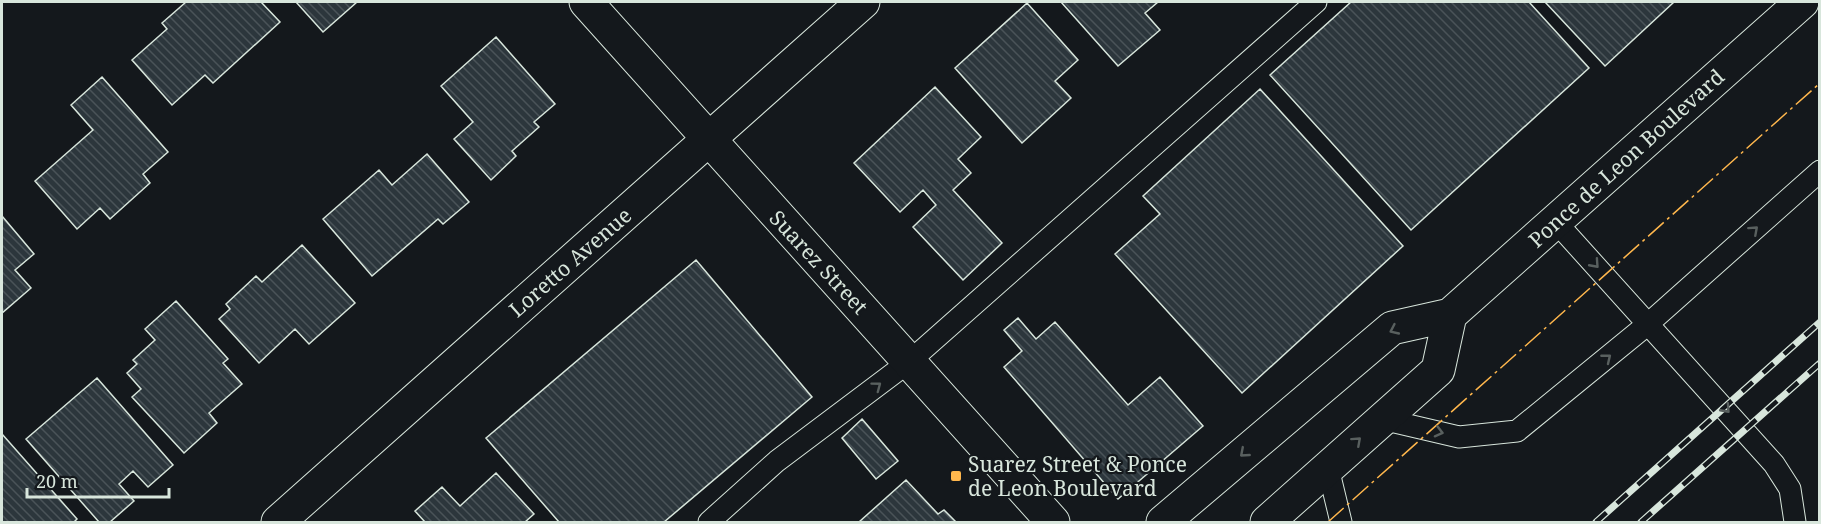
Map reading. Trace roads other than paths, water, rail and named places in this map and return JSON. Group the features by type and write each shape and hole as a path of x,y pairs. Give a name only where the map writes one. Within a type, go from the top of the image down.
{"street":[{"name":"Suarez Street","path":"586,2 1053,522"},
{"name":"Loretto Avenue","path":"278,522 863,2"},
{"name":"Ponce de Leon Boulevard","path":"1163,522 1392,328 1450,315 1802,2"},
{"path":"1267,522 1438,370 1450,315"}],"lane":[{"path":"709,522 777,461 910,361 1316,2"},
{"path":"1382,419 1459,437 1517,431 1648,324 1820,171"},
{"path":"1555,221 1774,464 1790,489 1795,522"},
{"path":"1328,468 1341,522"}],"railway":[{"path":"1596,522 1820,322"},
{"path":"1641,522 1820,363"}],"place":[{"name":"Suarez Street & Ponce de Leon Boulevard","path":"956,476"}]}
